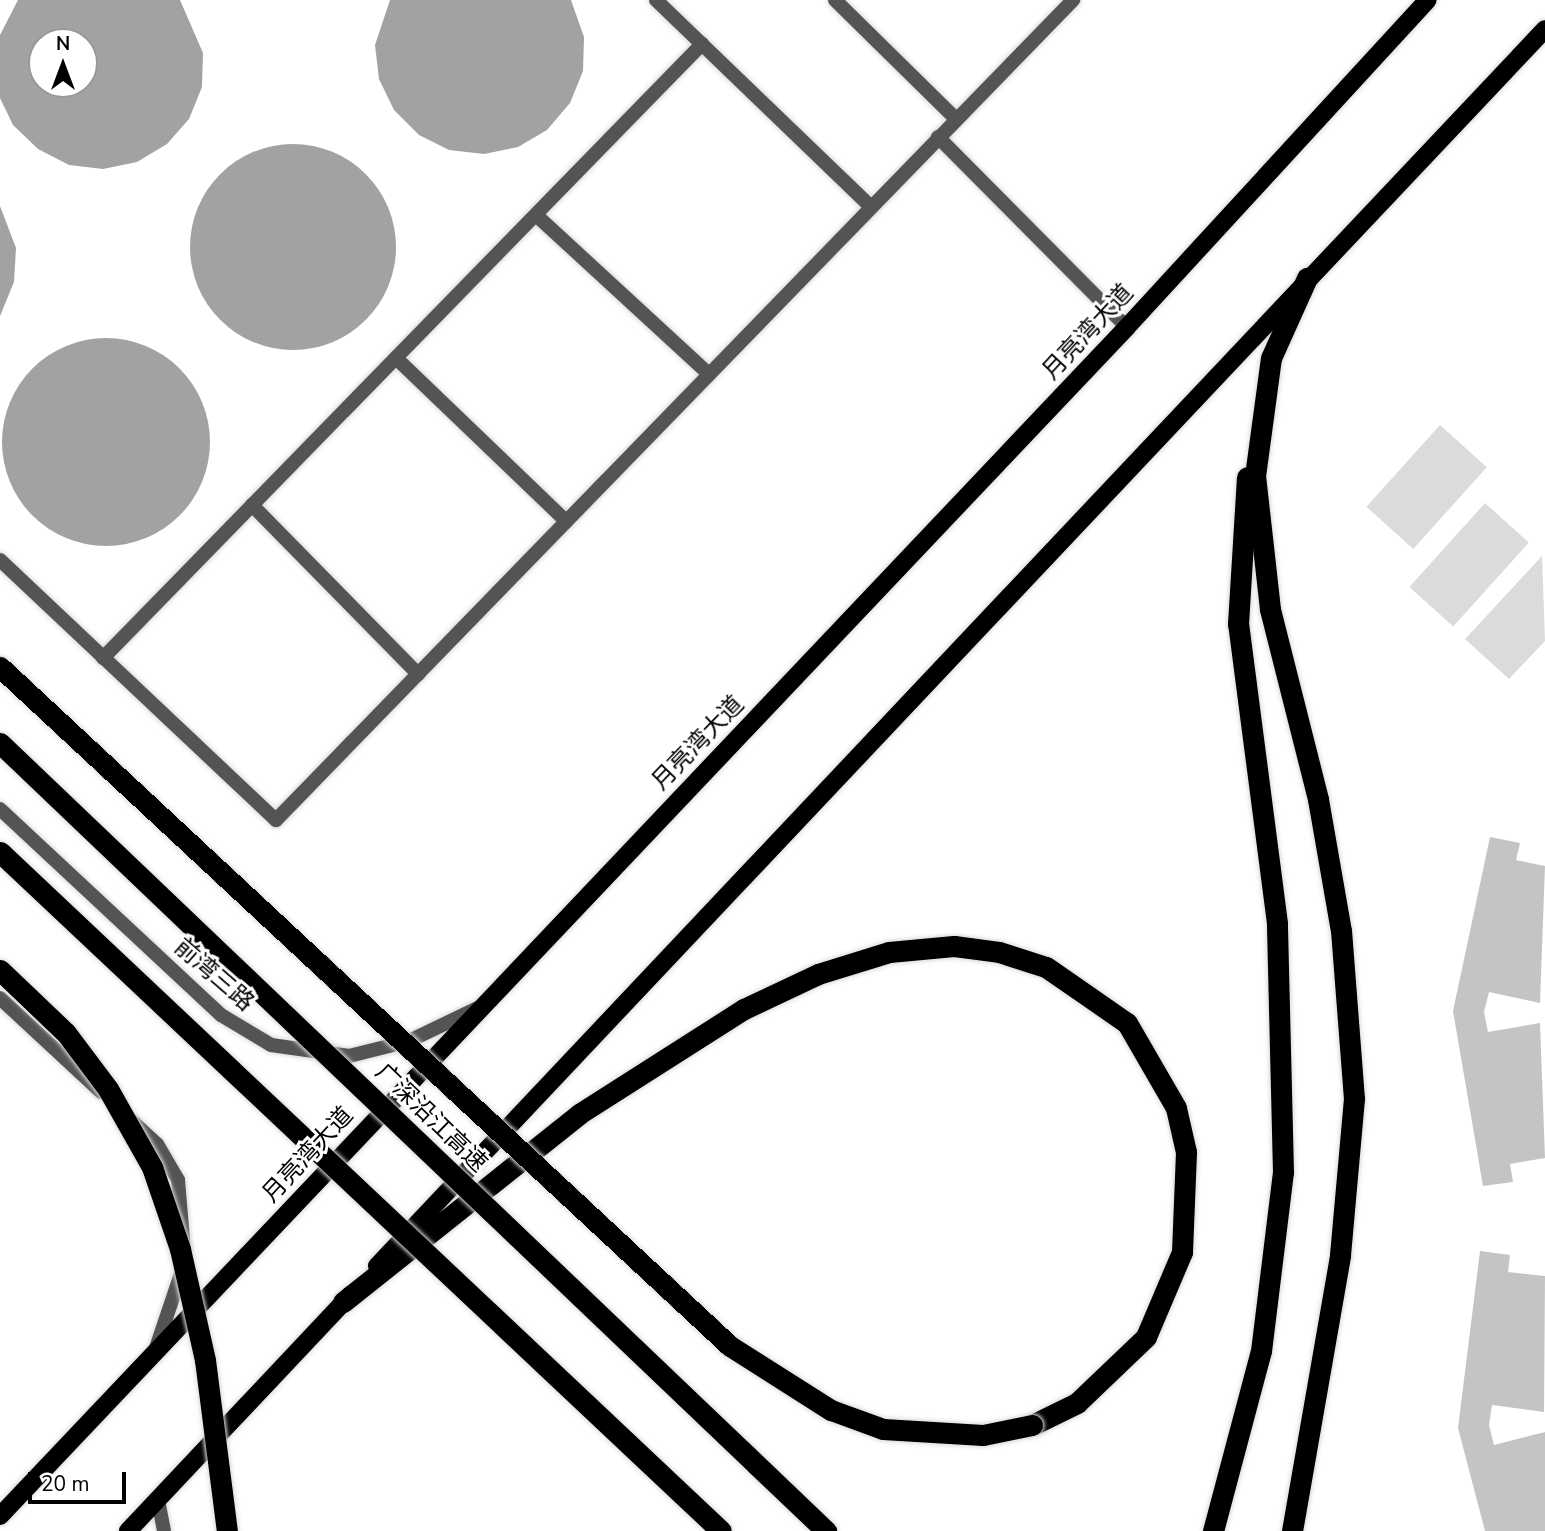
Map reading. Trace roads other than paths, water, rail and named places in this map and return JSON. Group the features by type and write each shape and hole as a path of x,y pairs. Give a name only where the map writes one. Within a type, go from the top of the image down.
{"highway":[{"path":"1213,1531 1261,1351 1283,1172 1277,923 1237,600 1242,500 1271,358 1307,278"},
{"path":"1256,438 1257,510 1270,610 1318,799 1341,931 1354,1099 1340,1255 1292,1531"},
{"path":"0,667 730,1346 831,1410 884,1429 984,1435 1032,1425 1077,1403 1146,1337 1182,1252 1186,1152 1176,1108 1127,1023 1046,967 999,952 954,946 889,952 818,974 744,1009 579,1114 344,1302"},
{"name":"广深沿江高速","path":"0,743 826,1531"},
{"path":"0,852 721,1531"},
{"path":"0,970 66,1033 108,1088 152,1167 180,1249 205,1360 227,1531"}],"main road":[{"name":"月亮湾大道","path":"0,1516 1127,327 1428,0"},
{"path":"128,1531 1307,278 1545,29"}],"street":[{"path":"656,0 871,207"},
{"path":"835,0 956,119"},
{"path":"0,560 276,820 1073,0"},
{"path":"103,658 702,44"},
{"path":"938,137 1127,327"},
{"path":"536,215 709,374"},
{"path":"396,358 566,521"},
{"path":"252,505 418,674"},
{"name":"前湾三路","path":"0,809 221,1015 271,1045 321,1056 377,1051 482,1006"},
{"path":"0,998 157,1144 174,1172 185,1245 181,1280 153,1356"},
{"path":"158,1500 164,1531"}]}
